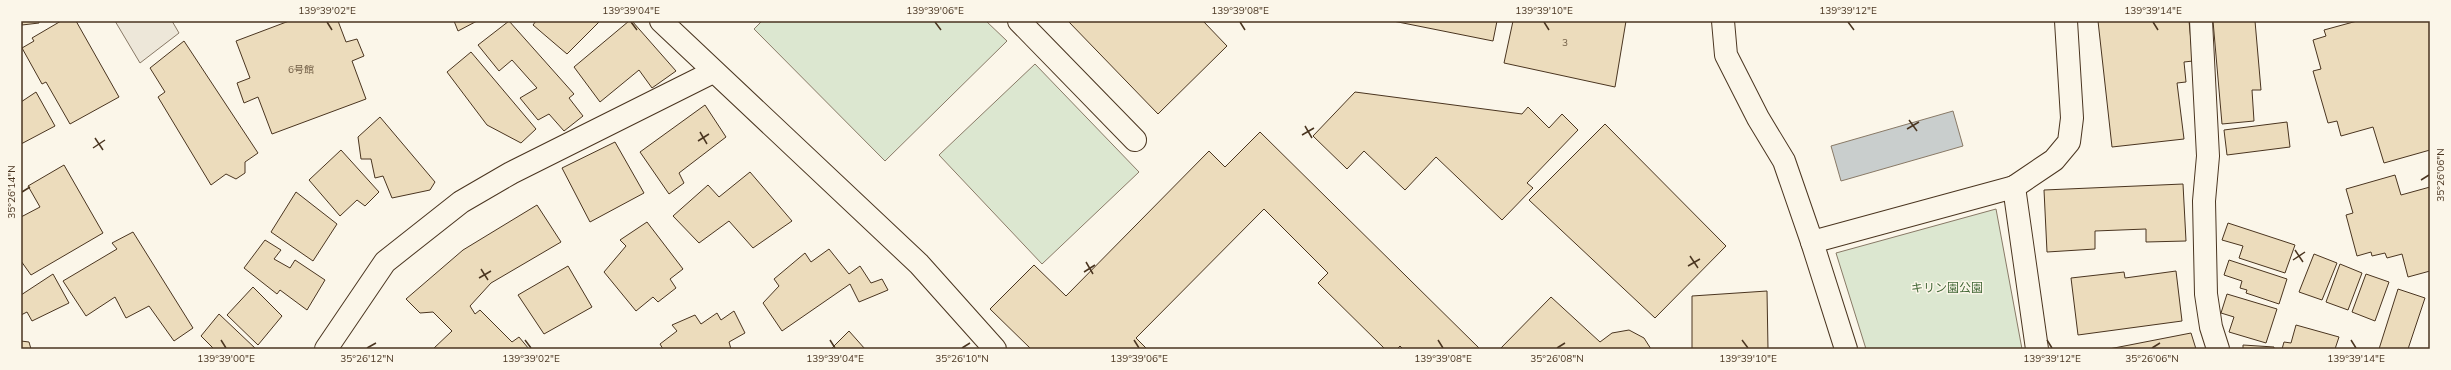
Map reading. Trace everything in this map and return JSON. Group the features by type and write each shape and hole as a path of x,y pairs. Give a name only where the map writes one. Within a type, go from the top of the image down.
{"street":[{"path":"661,21 713,72 919,264 995,349"},
{"path":"1019,21 1135,140"},
{"path":"1723,21 1726,55 1758,118 1784,161 1812,242 1846,349"},
{"path":"1812,242 2014,187 2054,160 2069,142 2072,118 2066,21"},
{"path":"2201,21 2208,156 2204,201 2206,294 2211,327 2218,349"},
{"path":"326,349 385,262 461,202 511,173 713,72"},
{"path":"2014,187 2037,349"}],"green space":[{"path":"762,21 986,21 1007,41 885,161 754,29"},
{"path":"1035,64 1139,172 1042,264 939,155"},
{"name":"キリン園公園","path":"1996,209 2022,349 1866,349 1836,253"}],"shaded area":[{"path":"115,21 172,21 179,33 140,63"},
{"path":"1953,111 1963,146 1841,181 1831,146"}],"building":[{"path":"22,21 39,21 39,23 22,25"},
{"path":"61,21 76,21 119,97 70,124 46,82 42,84 22,48 34,41 32,38"},
{"path":"289,21 338,21 346,42 357,39 364,56 352,61 366,99 272,134 258,97 244,103 237,83 250,78 236,41"},
{"path":"454,21 477,21 458,31"},
{"path":"509,21 574,94 569,98 583,116 564,131 549,114 538,120 520,98 537,88 512,60 499,71 478,45"},
{"path":"536,21 600,21 567,54 533,25"},
{"path":"629,21 632,21 676,71 652,88 639,70 600,102 574,67"},
{"path":"1068,21 1203,21 1227,46 1158,114"},
{"path":"1393,21 1497,21 1493,41"},
{"path":"1513,21 1626,21 1615,87 1504,63"},
{"path":"2098,21 2189,21 2193,61 2184,62 2186,82 2177,83 2184,139 2112,147"},
{"path":"2213,21 2255,21 2261,90 2252,90 2254,121 2222,124"},
{"path":"2357,21 2430,21 2430,150 2384,163 2373,127 2341,136 2337,121 2328,123 2313,71 2321,69 2313,40 2326,36 2324,30"},
{"path":"184,41 258,153 245,162 245,173 236,179 226,174 211,185 158,97 165,92 150,68"},
{"path":"471,52 536,129 521,143 487,125 447,72"},
{"path":"36,92 55,126 21,144 21,102"},
{"path":"1355,92 1522,114 1528,107 1549,128 1562,114 1578,130 1527,183 1533,188 1502,220 1436,157 1405,190 1364,151 1347,169 1313,136"},
{"path":"705,105 726,137 679,173 684,183 669,194 640,152"},
{"path":"380,117 435,182 430,190 392,198 383,176 375,178 371,159 361,159 358,137"},
{"path":"2287,122 2290,147 2227,155 2224,130"},
{"path":"1605,124 1726,246 1655,318 1529,200"},
{"path":"1260,132 1480,349 1403,349 1400,346 1397,349 1385,349 1318,283 1328,273 1264,209 1136,338 1147,349 1031,349 990,309 1034,265 1066,296 1209,151 1225,167"},
{"path":"615,142 644,193 590,222 562,168"},
{"path":"341,150 379,192 365,206 357,200 340,216 309,180"},
{"path":"64,165 103,233 31,275 21,261 21,217 40,207 28,186"},
{"path":"750,172 792,221 753,248 729,221 699,243 673,216 708,185 719,197"},
{"path":"2395,175 2401,195 2430,187 2430,271 2408,277 2402,254 2387,258 2385,253 2372,256 2371,252 2357,256 2346,215 2353,213 2346,189"},
{"path":"2183,184 2186,241 2146,242 2146,229 2095,231 2095,249 2047,252 2044,190"},
{"path":"296,192 337,224 313,261 271,232"},
{"path":"537,205 561,242 491,283 470,306 475,314 480,310 512,342 519,337 529,349 433,349 452,331 433,312 420,313 406,299 463,250"},
{"path":"647,222 683,269 670,279 676,288 658,302 653,297 636,311 604,272 626,246 620,240"},
{"path":"2228,223 2295,245 2285,273 2239,258 2243,246 2222,240"},
{"path":"133,232 193,328 174,341 149,306 126,318 115,297 86,316 63,281 117,249 112,243"},
{"path":"265,240 281,250 274,259 290,268 295,260 325,280 307,310 280,290 277,294 244,268"},
{"path":"829,249 849,274 860,266 871,283 882,279 888,290 859,302 850,284 782,331 763,303 779,286 774,279 805,253 811,262"},
{"path":"2314,254 2337,263 2322,300 2299,292"},
{"path":"2229,260 2287,279 2279,304 2246,293 2247,290 2240,288 2242,281 2224,275"},
{"path":"2340,264 2362,273 2348,310 2326,302"},
{"path":"568,266 592,307 544,334 518,295"},
{"path":"2176,271 2182,321 2078,335 2071,278 2124,272 2125,278"},
{"path":"53,274 69,303 32,321 27,312 21,315 21,295"},
{"path":"2366,274 2389,282 2375,321 2352,312"},
{"path":"253,287 282,316 258,345 227,315"},
{"path":"2398,289 2425,298 2408,349 2379,349"},
{"path":"1767,291 1768,349 1692,349 1692,296"},
{"path":"2227,294 2277,309 2266,343 2229,332 2234,317 2221,313"},
{"path":"1551,297 1600,342 1612,333 1629,330 1644,338 1651,349 1500,349"},
{"path":"734,311 745,333 729,342 731,349 663,349 660,344 677,331 672,325 695,315 701,324 717,313 721,320"},
{"path":"219,314 256,349 214,349 201,336"},
{"path":"2296,325 2339,337 2335,349 2282,349 2284,342 2291,343"},
{"path":"849,331 865,349 831,349"},
{"path":"2191,333 2196,349 2109,349"},
{"path":"21,341 29,342 31,349 21,349"},
{"path":"2243,345 2274,347 2274,349 2243,349"}]}
